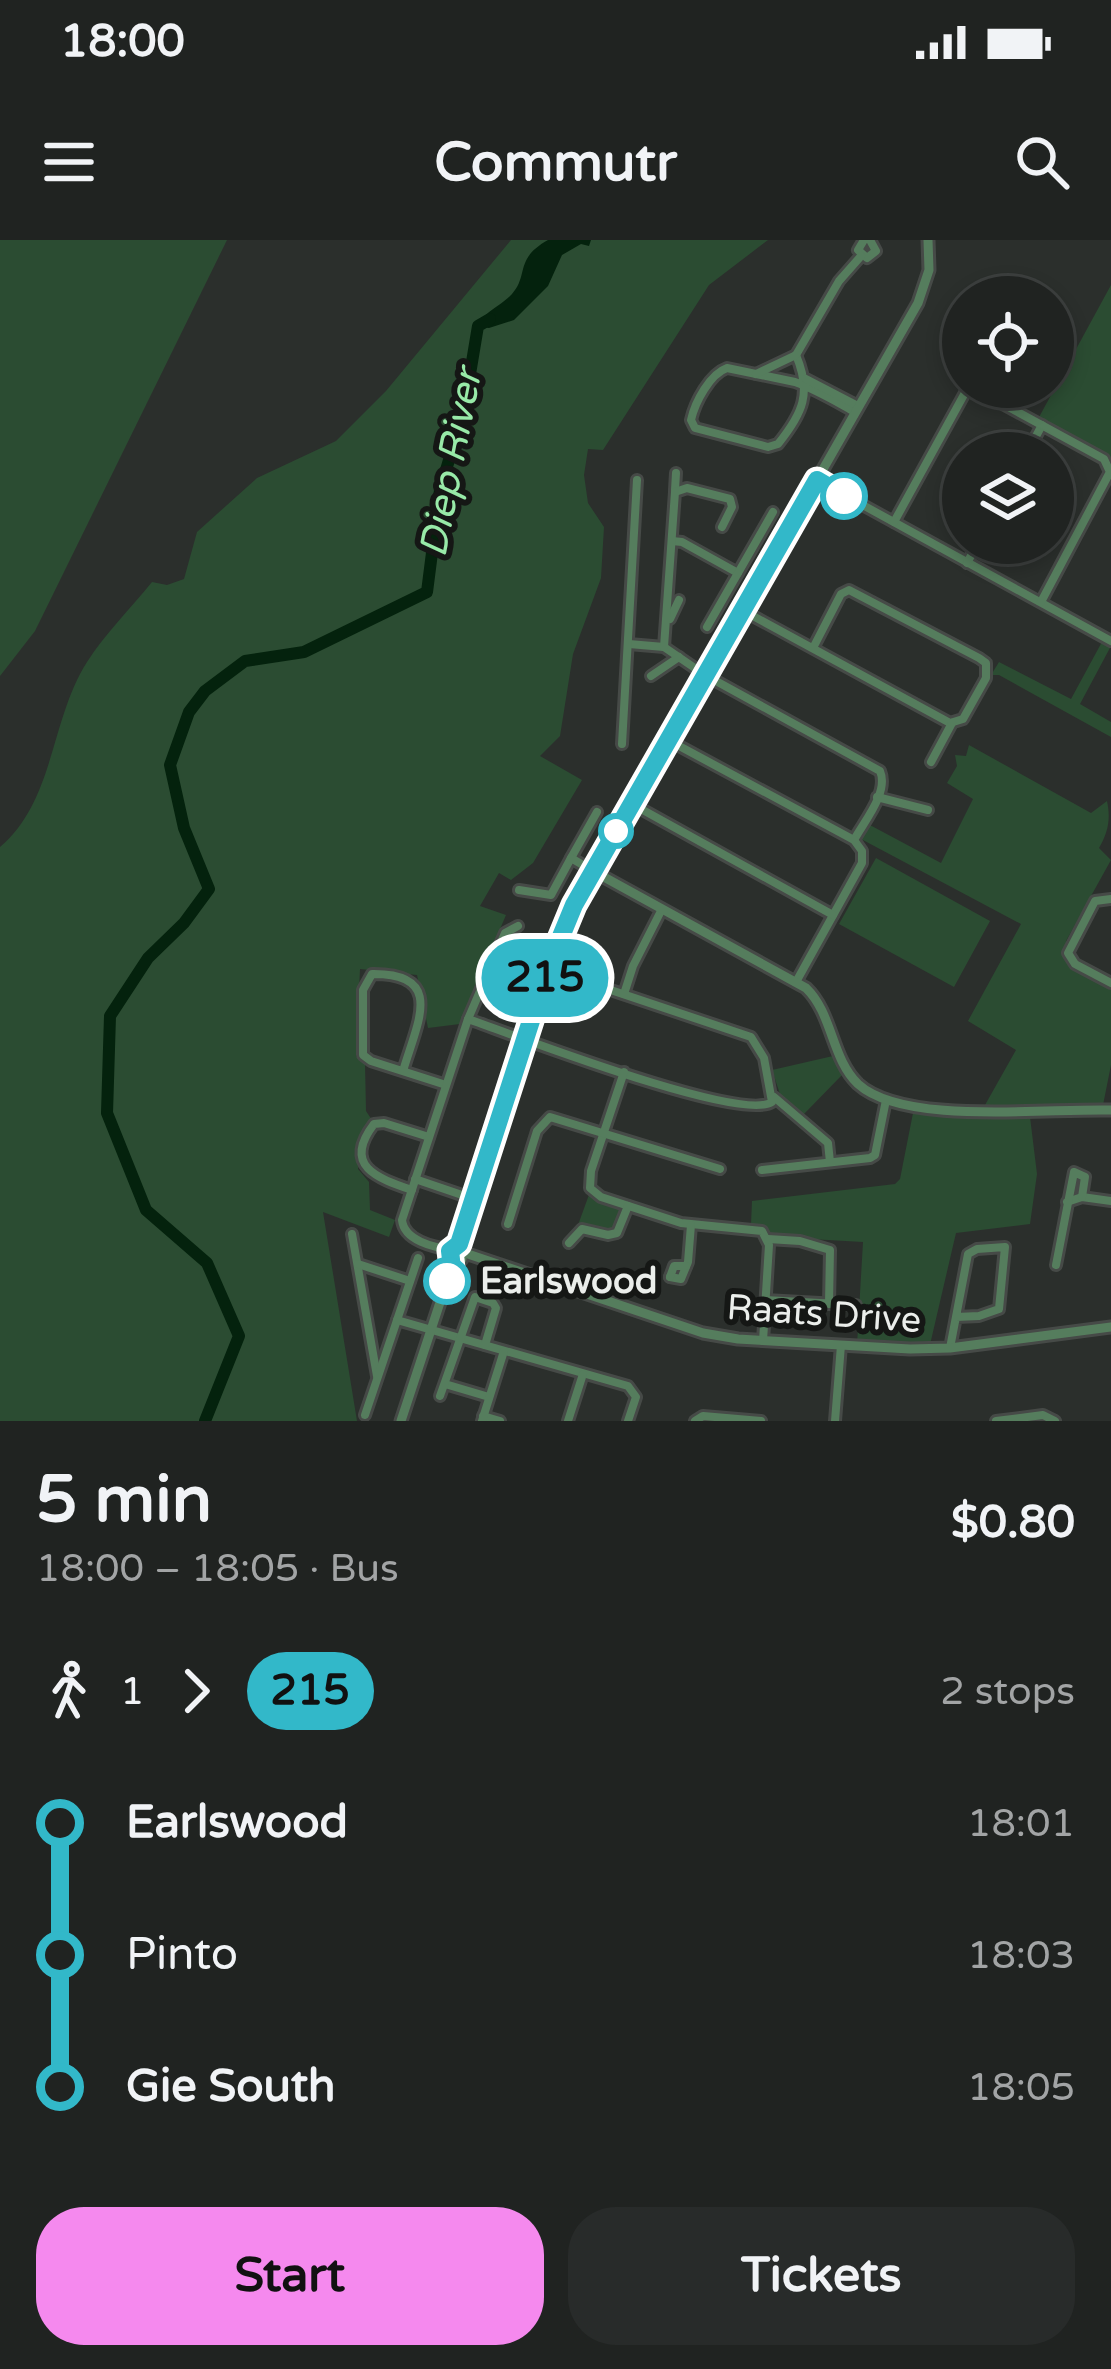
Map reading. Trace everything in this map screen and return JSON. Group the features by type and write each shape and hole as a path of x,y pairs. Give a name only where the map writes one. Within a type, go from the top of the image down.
{"street":[{"path":"867,240 875,245 875,254 861,256 858,247 867,240"},
{"path":"401,1421 565,924 922,294 929,270 928,240"},
{"path":"755,375 796,355 839,281 861,256"},
{"path":"796,355 807,383 801,407 781,441 774,446 695,428 694,409 720,369 807,383 856,409"},
{"path":"894,522 966,392 979,391 1042,425 1104,459 1111,472 1041,602"},
{"path":"1038,432 1042,425"},
{"path":"664,647 676,473"},
{"path":"622,744 638,480"},
{"path":"817,480 942,549"},
{"path":"675,492 687,488 730,499 732,507 722,527"},
{"path":"707,627 773,512"},
{"path":"672,541 738,573"},
{"path":"969,564 1109,637"},
{"path":"742,610 952,723 961,721 970,709 987,675 986,663 849,590 842,594 813,648"},
{"path":"667,626 679,600"},
{"path":"629,644 664,647 705,675 880,771 884,778 877,797 854,840"},
{"path":"651,676 679,657"},
{"path":"932,762 952,723"},
{"path":"668,740 854,840 862,850 863,859 796,982"},
{"path":"877,797 928,810"},
{"path":"632,804 833,915"},
{"path":"519,890 550,895 597,812"},
{"path":"571,858 796,982 821,1005 854,1080 886,1100 921,1109 1111,1110"},
{"path":"1111,899 1095,901 1069,953 1076,964 1111,983"},
{"path":"624,994 633,965 662,909"},
{"path":"456,1254 403,1229 468,1019 505,932 518,926"},
{"path":"548,968 751,1037 760,1048 774,1097 828,1143 830,1162"},
{"path":"403,1070 420,1013 417,988 404,976 372,974 363,990 362,1052 371,1061 446,1085"},
{"path":"468,1019 734,1105 767,1106 774,1097"},
{"path":"624,1072 591,1171 590,1188 602,1197 691,1225 755,1228 768,1239 800,1241 832,1251 830,1304"},
{"path":"761,1171 870,1158 875,1154 886,1100"},
{"path":"508,1224 542,1122 555,1118 720,1169"},
{"path":"412,1190 376,1178 366,1169 362,1151 374,1124 429,1137"},
{"path":"1056,1265 1074,1172 1085,1178 1082,1197"},
{"path":"415,1179 462,1195"},
{"path":"1067,1202 1082,1197 1111,1201"},
{"path":"569,1243 582,1229 617,1233 628,1206"},
{"path":"686,1266 691,1225"},
{"path":"356,1236 378,1378"},
{"path":"763,1340 768,1239"},
{"path":"950,1348 956,1317 970,1252 1005,1247 997,1311 956,1317"},
{"name":"Raats Drive","path":"456,1254 703,1333 763,1340 950,1348 1111,1327"},
{"path":"365,1415 418,1258"},
{"path":"358,1264 410,1281"},
{"path":"440,1396 471,1301 478,1298 496,1308 485,1346"},
{"path":"765,1300 856,1305"},
{"path":"398,1318 633,1389 636,1397 628,1421"},
{"path":"836,1421 841,1346"},
{"path":"372,1351 377,1359 384,1358"},
{"path":"500,1421 482,1419 504,1352"},
{"path":"568,1421 583,1374"},
{"path":"444,1383 489,1396"},
{"path":"996,1421 1043,1414 1055,1421"},
{"path":"695,1421 703,1416 760,1421"}],"shaded area":[{"path":"0,240 227,240 35,631 0,676"},
{"path":"511,240 768,240 709,285 603,450 588,449 584,475 588,503 604,527 601,578 573,654 560,736 540,756 582,780 533,863 511,880 499,873 480,906 506,915 460,1024 428,1028 417,975 360,969 356,1056 365,1063 366,1111 372,1120 361,1141 358,1169 369,1182 370,1210 395,1220 389,1237 323,1212 357,1421 0,1421 0,847 32,806 75,685 110,631 152,582 167,585 184,579 197,532 257,478 336,441 386,391"},
{"path":"548,240 591,240 589,246 581,244 562,255 548,286 514,320 489,328 478,326 512,294 530,254"},
{"path":"1111,285 1111,458 1074,438 1074,432 1062,432 1038,419 1044,408 1074,408 1074,353"},
{"path":"1103,640 1111,646 1080,704 1111,722 1111,737 999,675 991,675 999,662 1071,699"},
{"path":"969,745 1091,813 1107,801 1108,826 1099,848 1111,860 1066,941 1067,957 1111,986 1111,1065 1103,1105 985,1105 1016,1050 968,1021 1021,924 861,839 868,824 941,863 973,799 947,783 957,766 955,755 966,756"},
{"path":"876,858 990,921 954,987 839,924"},
{"path":"833,1056 842,1075 803,1115 781,1097 772,1070"},
{"path":"914,1108 1030,1117 1037,1174 1030,1224 956,1233 929,1349 857,1345 863,1242 775,1237 751,1224 752,1201 895,1184 900,1179"},
{"path":"590,1192 628,1206 620,1227 606,1235 578,1225"}],"waterway":[{"name":"Diep River","path":"205,1421 239,1336 207,1263 146,1210 107,1113 110,1016 148,958 184,923 209,889 184,828 170,765 189,712 205,691 245,661 304,652 427,592 440,490 464,410 478,326 490,319"}],"bus line":[{"name":"215","path":"447,1281 452,1268 450,1251 459,1244 548,968 574,905 817,480 844,496"}],"place":[{"name":"Earlswood","path":"447,1281"}]}
